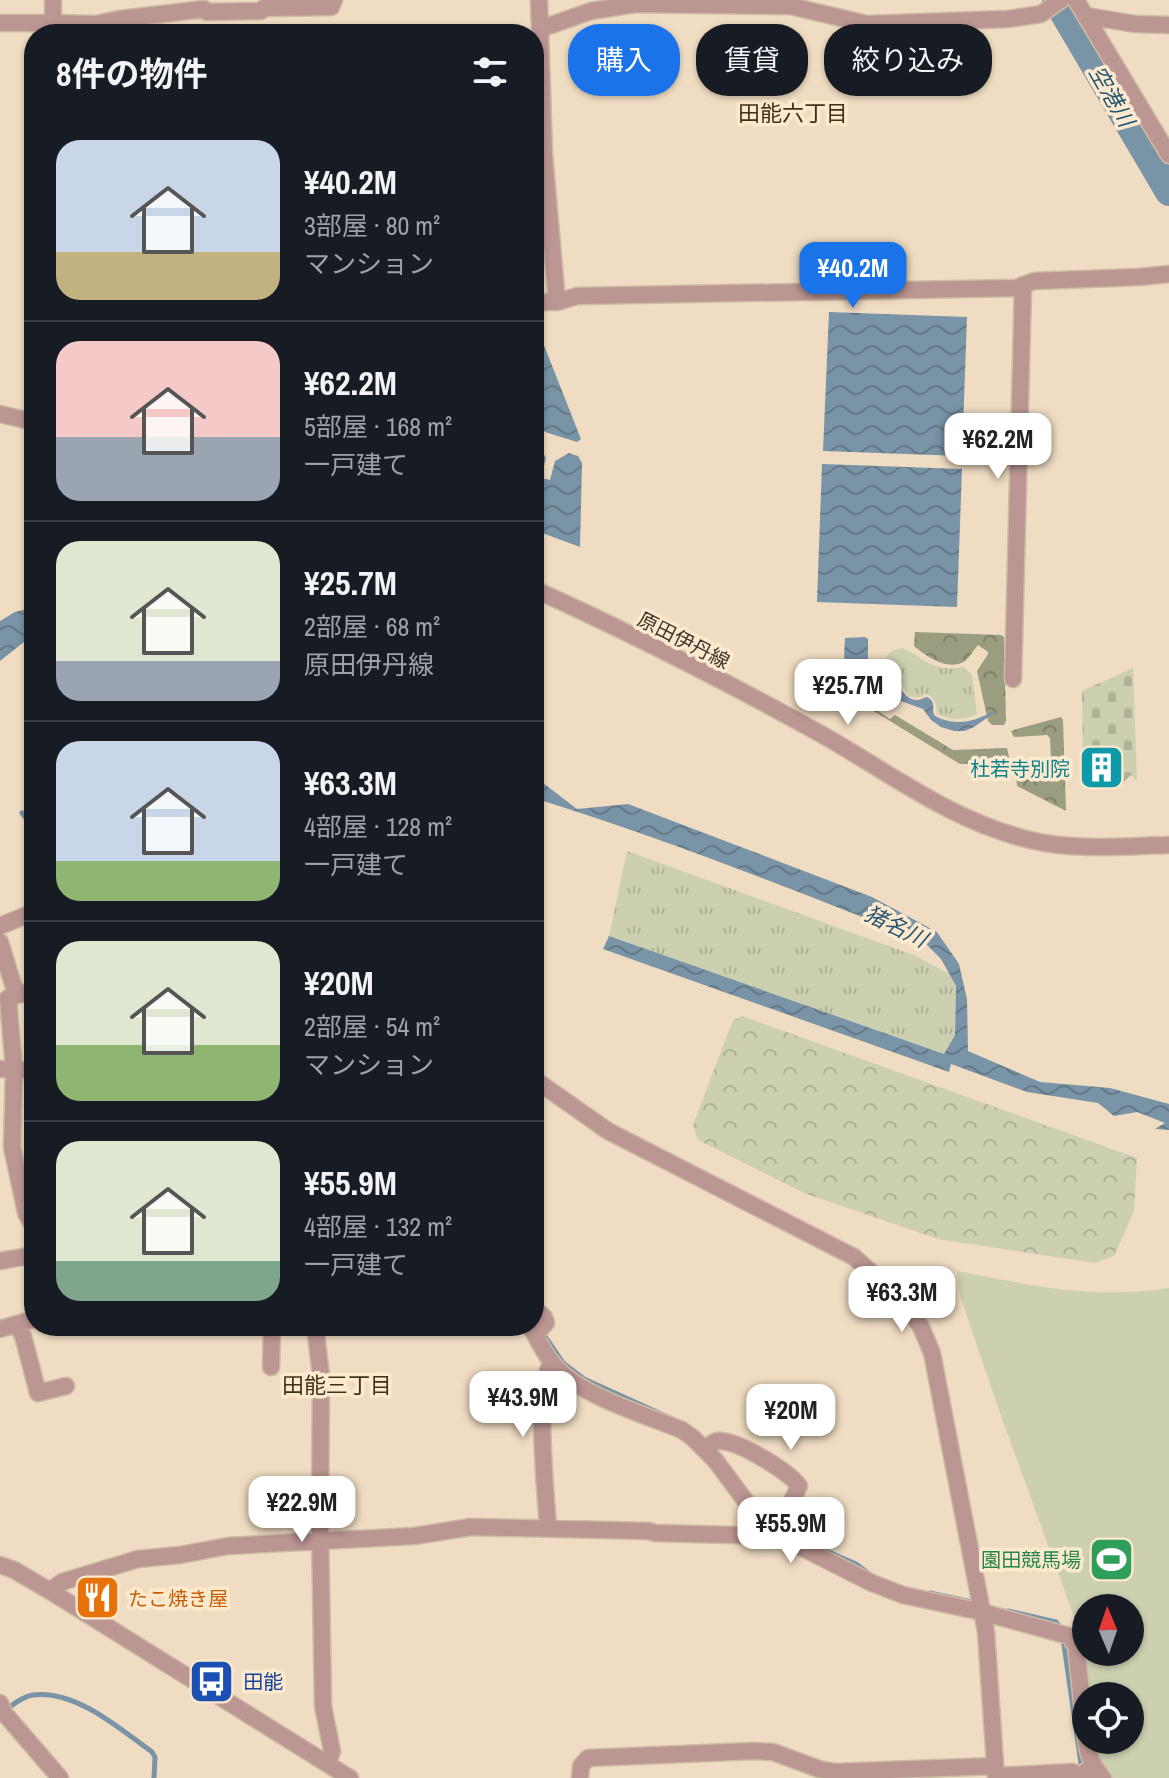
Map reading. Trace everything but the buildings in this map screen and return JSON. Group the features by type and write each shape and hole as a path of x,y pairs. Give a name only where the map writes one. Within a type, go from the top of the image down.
{"street":[{"path":"53,0 53,24"},
{"path":"96,24 204,9 207,12 331,7 334,0"},
{"path":"539,0 540,24"},
{"path":"1076,0 1169,155"},
{"path":"544,28 591,11 664,2 790,6 867,24 1008,19 1041,14 1054,4"},
{"path":"1087,16 1135,24 1169,25"},
{"path":"0,23 24,26"},
{"path":"544,154 557,302"},
{"path":"544,302 577,296 1016,288 1034,281 1169,274"},
{"path":"1013,679 1023,285"},
{"path":"0,414 24,420"},
{"name":"原田伊丹線","path":"544,594 734,687 822,735 954,814 979,825 1052,845 1169,845"},
{"path":"0,926 24,916"},
{"path":"0,942 16,994"},
{"path":"24,992 8,998 6,1143 24,1206"},
{"path":"544,1086 608,1131 854,1257 902,1300 921,1327 932,1353 986,1632 996,1773"},
{"path":"0,1261 24,1257"},
{"path":"0,1329 24,1323"},
{"path":"17,1325 23,1336 32,1394 66,1386"},
{"path":"271,1367 272,1336"},
{"path":"316,1336 321,1376 323,1706 332,1751 328,1764"},
{"path":"536,1336 563,1374 590,1392 682,1430 705,1450 777,1535 892,1591 1069,1636 1076,1646 1080,1682"},
{"path":"548,1528 543,1389 546,1371 552,1362"},
{"path":"705,1450 713,1442 734,1445 759,1456 797,1482 799,1486 777,1535"},
{"path":"50,1591 62,1582 138,1559 228,1546 414,1536 471,1527 777,1535"},
{"path":"0,1565 50,1591 350,1778"},
{"path":"0,1703 4,1713 60,1778"},
{"path":"580,1778 581,1766 588,1758 754,1751 773,1752 835,1772 1073,1772 1074,1777 1083,1778 1086,1771 1099,1773"},
{"path":"1088,1754 1099,1773"}],"green space":[{"path":"915,632 1004,637 1004,725 992,725 988,721 977,671 988,652 978,645 965,661 945,664 914,646"},
{"path":"903,648 937,667 964,667 972,675 977,714 957,719 937,714 932,697 926,694 913,698 896,677 882,673 887,656"},
{"path":"1133,668 1137,781 1131,775 1116,789 1115,753 1083,753 1082,691"},
{"path":"869,699 882,704 879,712 890,719 895,715 953,750 1007,748 1010,761 960,764 867,707"},
{"path":"1061,717 1066,811 1017,786 1015,765 1018,762 1051,760 1050,738 1047,735 1014,737 1011,732"},
{"path":"627,851 916,956 949,974 956,986 955,1035 944,1054 609,936"},
{"path":"742,1016 1137,1158 1134,1211 1114,1256 1095,1263 938,1239 804,1193 698,1140 693,1125 733,1020"},
{"name":"園田競馬場","path":"957,1271 1036,1286 1089,1292 1169,1288 1169,1778 1110,1778 1098,1754 1144,1754 1144,1682 1088,1682 1087,1666 1144,1666 1144,1594 1072,1594 1072,1611 960,1296"}],"water":[{"path":"829,312 967,317 962,456 823,451"},
{"path":"544,345 581,439 577,442 545,432"},
{"path":"569,453 578,456 582,463 580,547 544,534 544,479 550,480 555,461"},
{"path":"822,464 962,469 957,607 817,602"},
{"path":"24,610 24,642 0,661 0,621"},
{"path":"845,638 868,639 868,664 880,674 896,680 911,699 929,698 934,715 956,722 994,713 965,731 941,727 923,709 898,700 890,683 864,665 844,658"},
{"name":"猪名川","path":"544,784 577,809 628,804 872,897 937,932 959,964 967,999 968,1051 1040,1082 1110,1088 1169,1104 1169,1130 1155,1129 1165,1123 1137,1112 1114,1116 1098,1103 1027,1092 951,1064 949,1072 603,949 609,936 944,1054 955,1035 956,986 941,959 923,941 778,884 544,801"}],"waterway":[{"name":"空港川","path":"1056,0 1169,192"},
{"path":"544,1335 563,1363 584,1379 670,1418"},
{"path":"782,1527 812,1544"},
{"path":"824,1550 856,1564 868,1573"},
{"path":"930,1593 971,1602"},
{"path":"1008,1611 1056,1622 1061,1629"},
{"path":"1063,1638 1082,1771"},
{"path":"11,1706 33,1695 49,1695 81,1704 152,1752 155,1757 154,1778"}],"place":[{"name":"杜若寺別院","path":"1101,768"},
{"name":"園田競馬場","path":"1112,1559"},
{"name":"たこ焼き屋","path":"97,1598"},
{"name":"田能","path":"212,1681"}],"district":[{"name":"田能六丁目","path":"793,113"},
{"name":"田能三丁目","path":"337,1385"}]}
